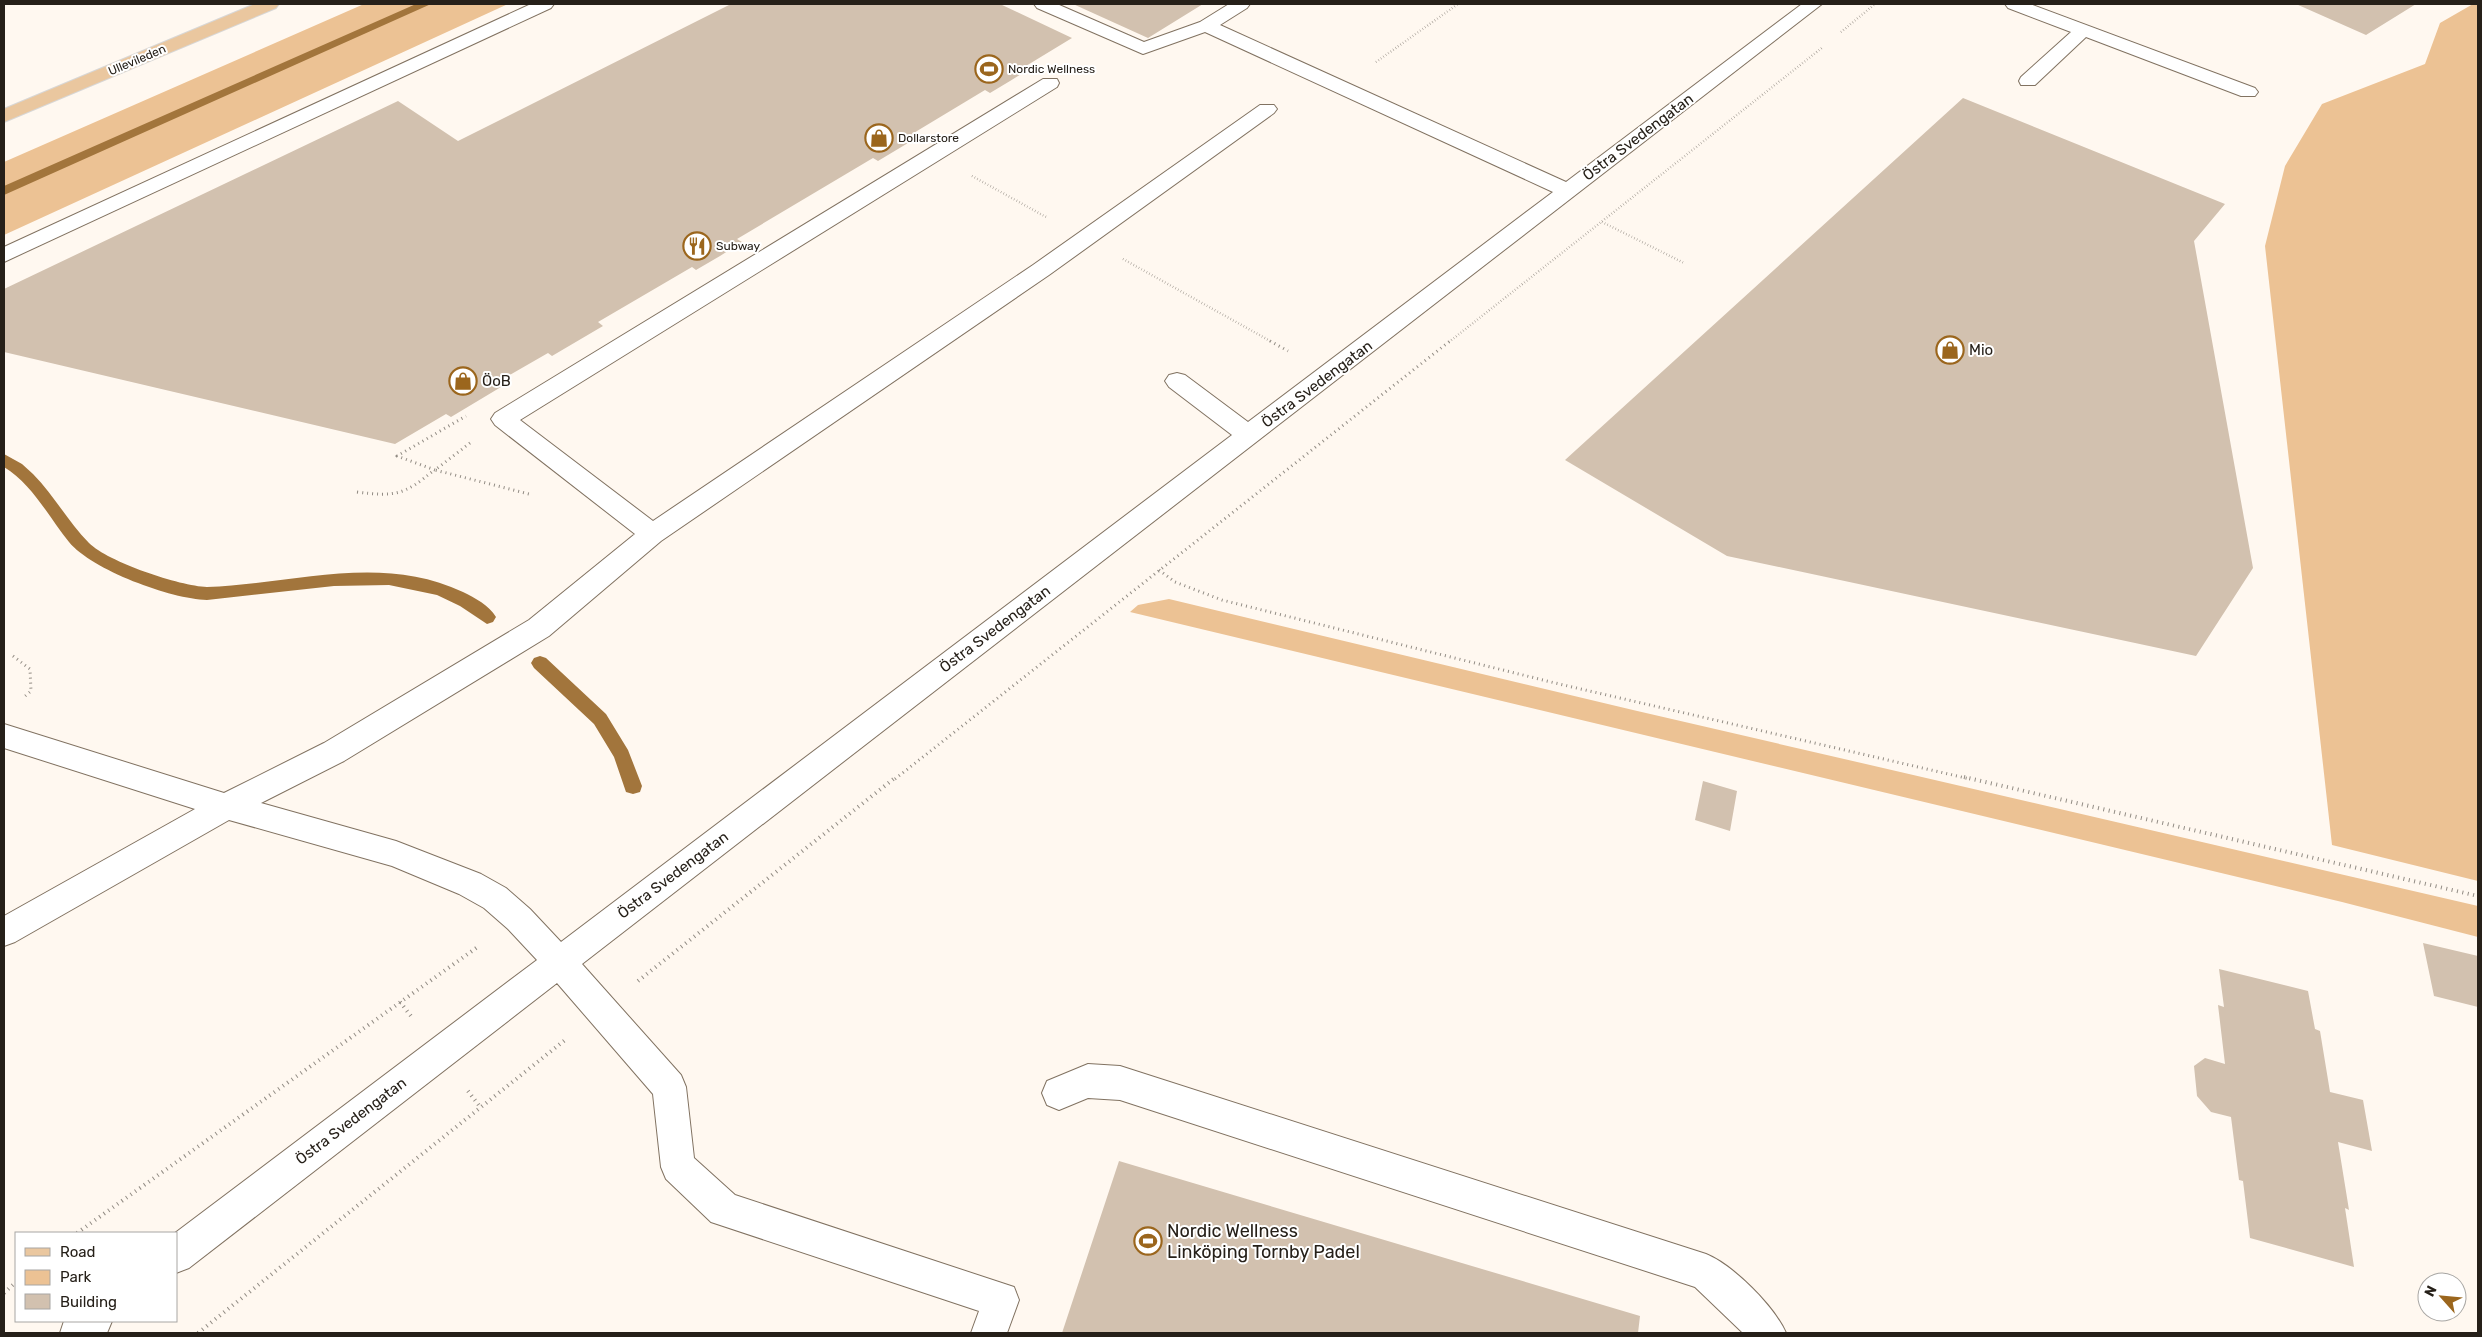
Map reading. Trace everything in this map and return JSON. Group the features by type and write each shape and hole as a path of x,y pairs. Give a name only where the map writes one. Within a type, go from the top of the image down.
{"main road":[{"name":"Ullevileden","path":"4,116 270,4"}],"street":[{"path":"4,256 546,4"},
{"path":"1043,4 1143,48 1206,26 1241,4"},
{"name":"Östra Svedengatan","path":"178,1253 1813,4"},
{"path":"2014,4 2248,92"},
{"path":"1206,26 1568,191"},
{"path":"2028,81 2084,30"},
{"path":"652,534 503,419 801,238 1050,82"},
{"path":"4,932 226,806 334,752 539,628 652,534 1041,270 1267,109"},
{"path":"1177,381 1249,435"},
{"path":"4,736 226,806 396,854 470,884 495,898 519,919 560,962 670,1086 678,1167 724,1209 1001,1300 989,1333"},
{"path":"1059,1093 1088,1081 1120,1083 1706,1272 1748,1310 1767,1333"},
{"path":"78,1333 93,1322"}],"path":[{"path":"1341,88 1458,4"},
{"path":"1838,35 1875,4"},
{"path":"198,1333 603,1009 1830,41"},
{"path":"1602,222 1684,263"},
{"path":"357,492 390,497 411,490 503,419"},
{"path":"435,470 478,482 523,491 531,496"},
{"path":"1159,570 1175,582 1222,600 1555,683 2478,896"},
{"path":"12,656 30,669 31,691 17,704"},
{"path":"78,1232 519,919"},
{"path":"4,1293 15,1283"}],"green space":[{"path":"364,4 508,4 4,235 4,162"},
{"path":"2473,4 2478,4 2478,881 2332,845 2265,246 2285,166 2322,104 2425,64 2440,23"},
{"path":"1169,599 1633,710 2478,906 2478,937 2342,902 1130,612 1138,605"}],"building":[{"path":"731,4 1000,4 1072,38 1021,69 1026,71 990,93 985,90 912,134 918,137 878,161 873,158 737,239 742,242 720,256 696,270 692,267 598,322 603,326 552,356 548,353 501,380 506,384 451,417 446,414 395,444 4,352 4,289 398,101 458,141"},
{"path":"1073,4 1203,4 1148,38"},
{"path":"2296,4 2416,4 2366,35"},
{"name":"Mio","path":"1963,98 2225,204 2194,241 2253,568 2196,656 1727,556 1565,460"},
{"path":"1703,781 1737,791 1730,831 1695,820"},
{"path":"2423,943 2478,956 2478,1007 2434,996"},
{"path":"2219,969 2308,991 2315,1029 2320,1031 2330,1092 2363,1100 2372,1151 2338,1142 2349,1210 2345,1208 2354,1267 2250,1238 2243,1181 2239,1180 2231,1117 2211,1112 2197,1096 2194,1066 2205,1058 2225,1064 2218,1005 2224,1007"},
{"path":"1119,1161 1640,1316 1638,1333 1062,1333"}],"waterway":[{"path":"4,191 425,4"},
{"path":"4,460 28,478 75,538 93,555 122,569 176,588 207,593 334,579 389,579 416,582 442,590 469,603 487,617"},
{"path":"540,663 600,719 622,755 633,786"}],"place":[{"name":"Nordic Wellness","path":"989,69"},
{"name":"Dollarstore","path":"879,138"},
{"name":"Subway","path":"697,246"},
{"name":"Mio","path":"1950,350"},
{"name":"ÖoB","path":"463,381"},
{"name":"Nordic Wellness Linköping Tornby Padel","path":"1148,1241"}]}
